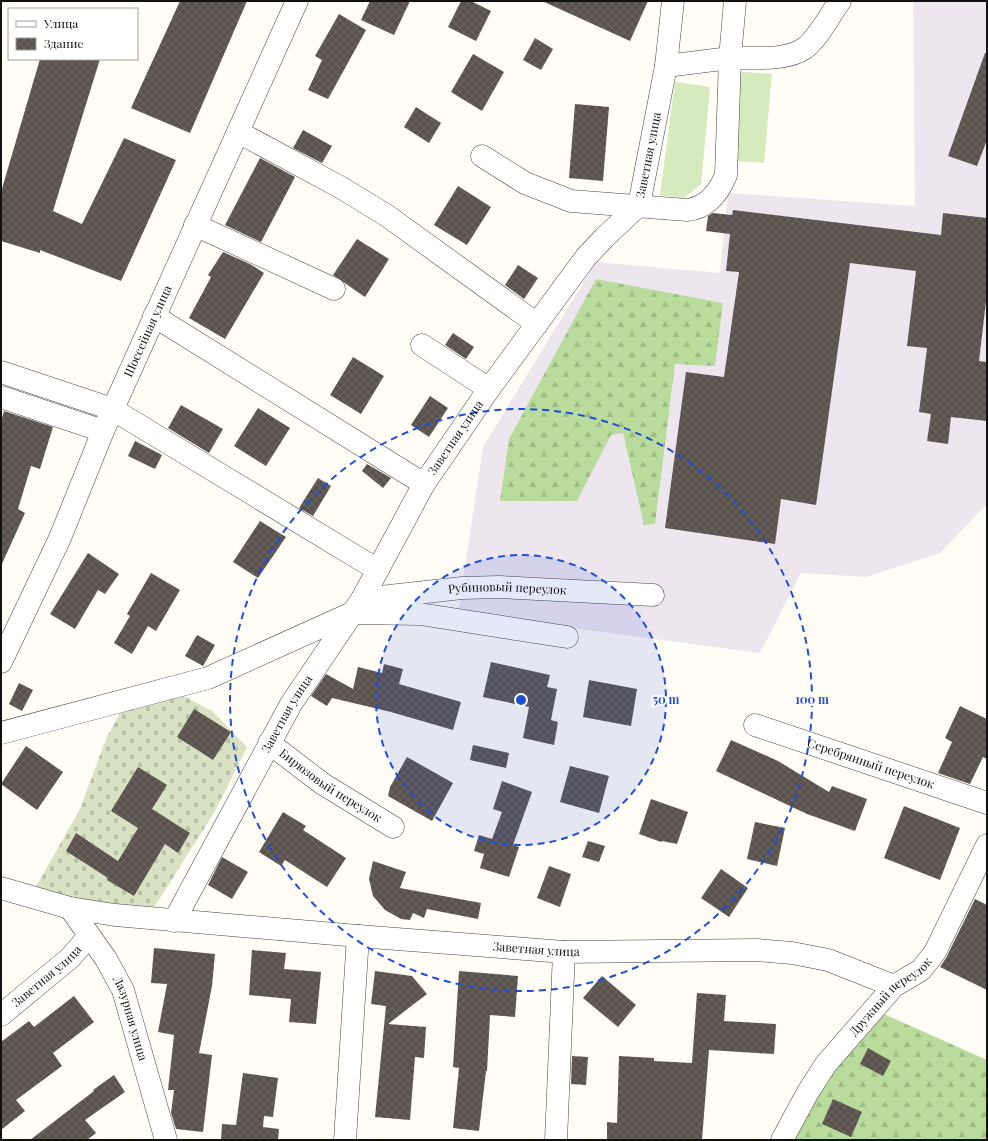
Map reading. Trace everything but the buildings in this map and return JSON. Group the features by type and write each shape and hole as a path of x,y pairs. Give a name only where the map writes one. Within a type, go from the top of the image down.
{"street":[{"name":"Шоссейная улица","path":"1,662 60,538 112,409 297,1"},
{"name":"Заветная улица","path":"174,921 291,704 357,606 424,484 489,388 586,257 639,205 666,66 673,1"},
{"path":"482,156 525,183 571,201 587,204 639,205 695,209 703,206 718,190 726,174 730,58 735,1"},
{"path":"666,66 730,58 793,54 805,48 814,38 840,1"},
{"path":"238,132 340,187 386,215 537,324"},
{"path":"196,225 334,289"},
{"path":"154,316 424,484"},
{"path":"422,345 489,388"},
{"path":"1,372 112,409 378,570"},
{"path":"1,397 103,431"},
{"name":"Рубиновый переулок","path":"357,606 462,588 499,587 653,595"},
{"path":"1,733 208,678 357,606 420,614 567,637"},
{"name":"Серебрянный переулок","path":"755,725 987,803"},
{"name":"Бирюзовый переулок","path":"269,743 323,784 393,828"},
{"name":"Дружный переулок","path":"782,1140 808,1092 826,1064 894,986 921,970 935,952 987,845"},
{"name":"Заветная улица","path":"1,888 70,908 115,915 174,921 564,952 757,950 792,953 828,960 894,986"},
{"name":"Лазурная улица","path":"70,908 106,959 123,990 166,1140"},
{"name":"Заветная улица","path":"1,1015 70,958 89,936"},
{"path":"345,1140 358,936"},
{"path":"556,1140 564,952"}],"shaded area":[{"path":"913,1 987,1 987,504 940,553 866,577 801,573 760,653 458,613 483,447 596,262 720,273 728,193 915,206"}],"green space":[{"path":"733,71 772,74 764,163 725,160"},
{"path":"675,82 710,87 701,184 684,198 660,195"},
{"path":"596,279 723,303 715,366 675,364 655,524 644,525 623,433 611,435 577,501 500,501 509,439"},
{"path":"180,694 212,711 247,747 215,811 150,914 32,894 80,809 106,739 122,709"},
{"path":"877,1011 987,1060 987,1140 782,1140"}]}
